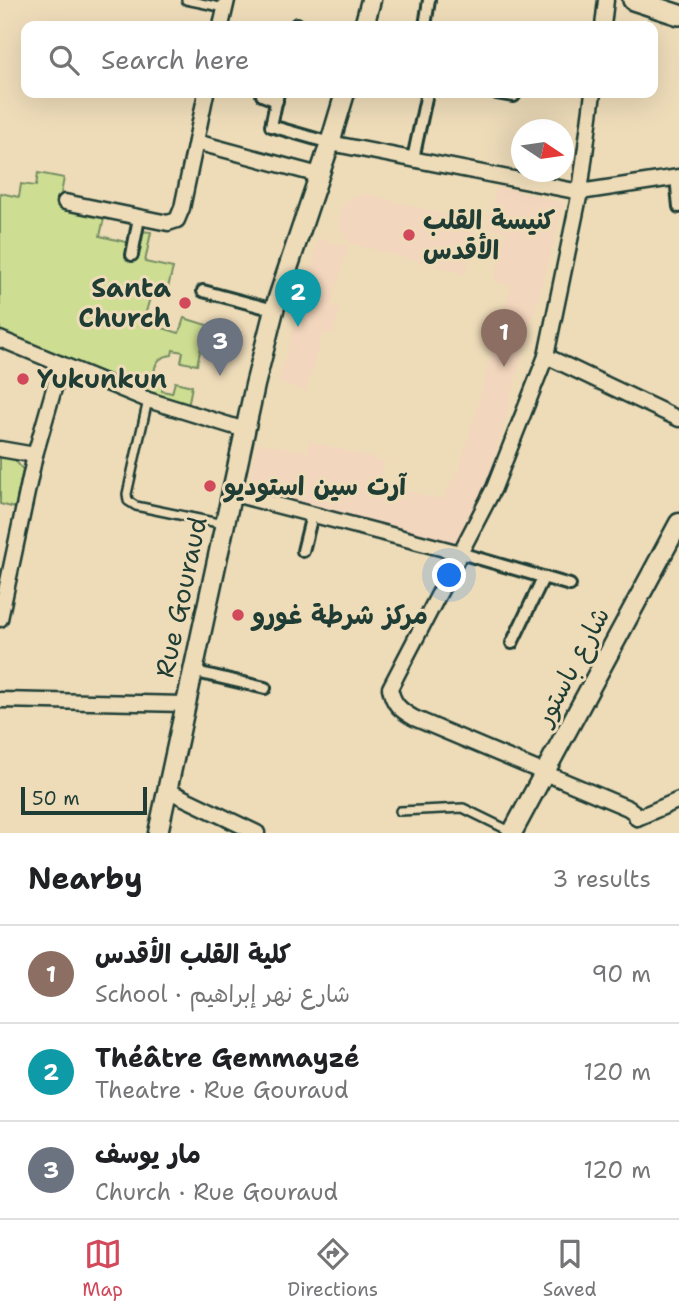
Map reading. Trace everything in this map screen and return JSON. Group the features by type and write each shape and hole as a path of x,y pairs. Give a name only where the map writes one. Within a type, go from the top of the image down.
{"main road":[{"path":"633,0 679,15"}],"street":[{"path":"365,21 371,0"},
{"path":"426,21 429,0"},
{"path":"604,21 606,0"},
{"path":"65,202 168,223 177,220 182,208 205,98"},
{"path":"277,98 271,126 330,143 580,192 677,177 679,207"},
{"name":"Rue Gouraud","path":"158,833 230,493 274,310 344,98"},
{"path":"413,159 426,98"},
{"path":"592,98 580,192 545,356 495,488 390,688 398,708 414,718 628,808 636,826 679,800"},
{"path":"196,142 318,175"},
{"path":"132,254 139,218"},
{"path":"203,291 274,310"},
{"path":"0,339 148,400 245,430"},
{"path":"545,356 679,419"},
{"path":"0,619 35,455 61,364"},
{"path":"0,449 35,455"},
{"path":"230,493 460,553 569,585"},
{"path":"303,551 312,515"},
{"name":"شارع باستور","path":"512,832 679,523"},
{"path":"512,643 543,578"},
{"path":"192,671 265,688"},
{"path":"0,700 185,704"},
{"path":"167,790 257,833"}],"lane":[{"path":"186,0 226,4"},
{"path":"148,400 127,494 128,501 136,506 224,524"},
{"path":"400,811 463,808 512,832"}],"shaded area":[{"path":"497,186 564,203 488,483 456,543 247,489 257,443 307,451 310,441 385,461 381,484 441,500 460,467 511,286 494,282 506,232 486,226"},
{"name":"كنيسة القلب الأقدس","path":"364,193 478,223 465,274 352,244 345,239 338,223 343,206 348,200"},
{"path":"319,238 348,246 331,306 340,309 333,335 323,332 306,391 278,383"}],"green space":[{"path":"38,173 64,178 59,204 105,214 100,236 130,243 133,230 151,232 145,262 173,268 166,295 152,291 143,322 179,333 184,318 239,335 234,354 201,347 197,365 181,362 183,352 173,350 172,355 157,363 155,372 163,386 162,391 172,393 175,382 192,386 188,407 0,331 0,193 19,197 21,184 36,186"},
{"path":"0,456 15,460 23,470 15,508 0,504"}],"place":[{"name":"كنيسة القلب الأقدس","path":"409,235"},
{"name":"Santa Church","path":"185,303"},
{"name":"Théâtre Gemmayzé","path":"298,327"},
{"name":"كلية القلب الأقدس","path":"504,367"},
{"name":"مار يوسف","path":"220,376"},
{"name":"Yukunkun","path":"23,379"},
{"name":"آرت سين استوديو","path":"210,486"},
{"name":"مركز شرطة غورو","path":"238,615"}]}
